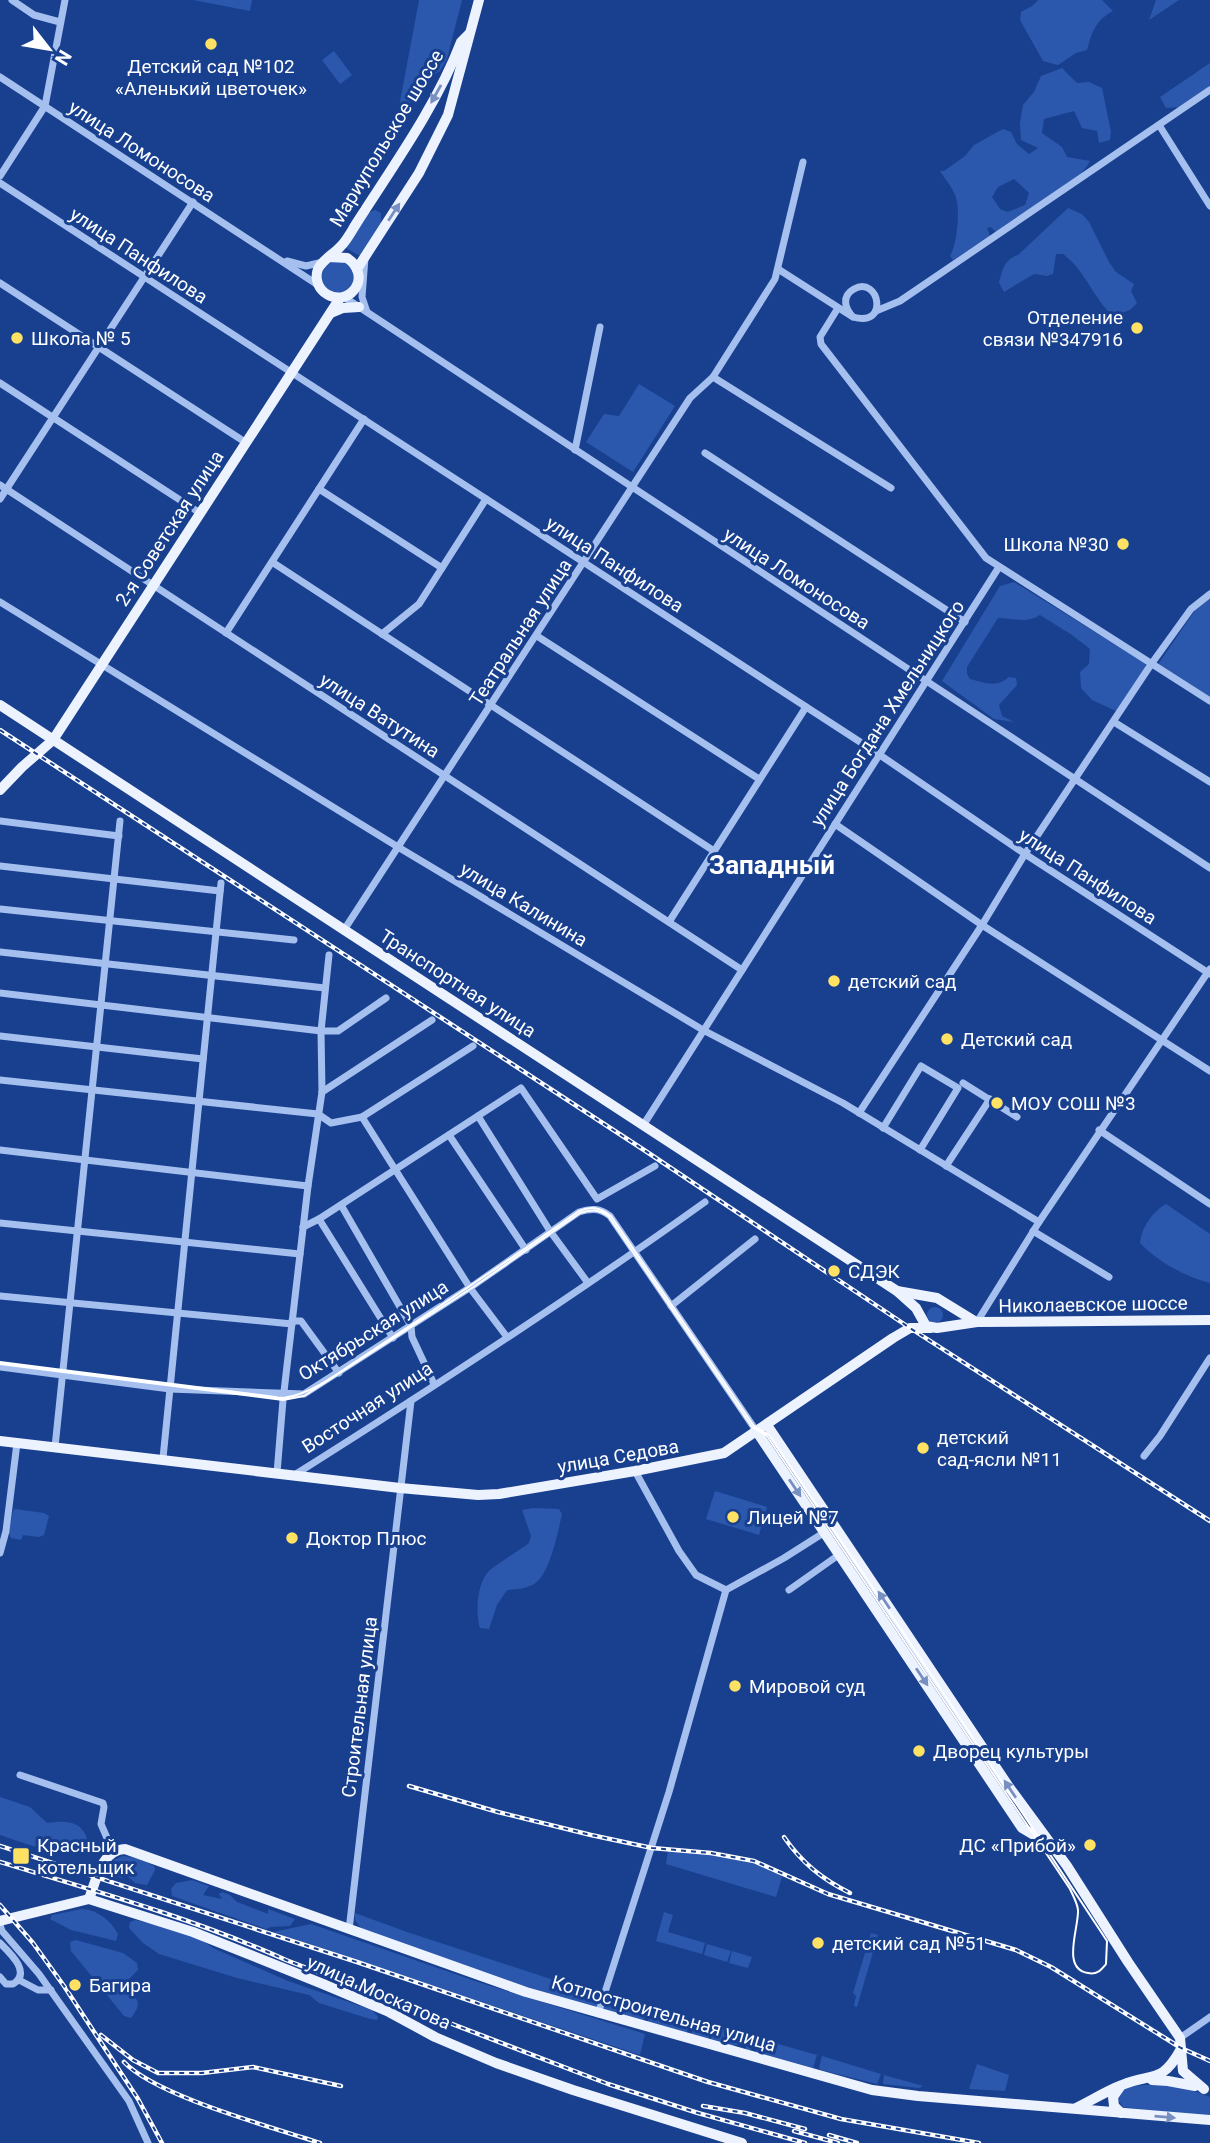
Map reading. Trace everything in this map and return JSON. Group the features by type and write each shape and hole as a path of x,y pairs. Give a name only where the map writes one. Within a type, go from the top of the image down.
{"main road":[{"name":"Мариупольское шоссе","path":"357,269 419,173 448,115 479,0"},
{"name":"Мариупольское шоссе","path":"327,259 345,242 447,74 461,42 469,34"},
{"path":"347,258 357,269 359,277 355,288 342,297 322,289 317,271 327,259 347,258"},
{"name":"2-я Советская улица","path":"316,337 326,313 322,289"},
{"name":"2-я Советская улица","path":"0,790 22,766 53,740 342,297"},
{"path":"330,313 343,308 364,310"},
{"name":"Транспортная улица","path":"0,705 897,1291"},
{"path":"897,1291 940,1300 977,1322"},
{"path":"897,1291 920,1313 923,1322 934,1328"},
{"path":"911,1328 934,1328 945,1324 949,1316 948,1306 940,1300 928,1300 922,1305 920,1313"},
{"name":"улица Седова","path":"296,1474 478,1495 499,1494 718,1455 757,1432 911,1328 920,1313"},
{"name":"Николаевское шоссе","path":"934,1328 977,1322 1210,1320"},
{"path":"767,1425 1009,1787 1051,1844 1180,2043 1183,2071 1207,2090"},
{"path":"757,1432 1022,1828 1051,1844"},
{"name":"Восточная улица","path":"0,1441 296,1474"},
{"name":"Котлостроительная улица","path":"113,1852 128,1850 526,1992 872,2090 1210,2120"},
{"path":"0,1923 89,1899 103,1864 113,1852"},
{"name":"улица Москатова","path":"89,1899 193,1932 389,2012 435,2037 496,2063 572,2090 742,2143"},
{"path":"1076,2109 1123,2084 1163,2074 1174,2062 1180,2043"},
{"path":"1140,2080 1168,2081 1207,2090"},
{"path":"1121,2113 1114,2105 1113,2097 1123,2084"}],"street":[{"path":"12,0 34,15 61,22"},
{"path":"0,176 45,106 65,0"},
{"name":"улица Ломоносова","path":"0,77 322,289"},
{"path":"778,269 853,317 870,317 876,311 900,301 1210,90"},
{"path":"1158,125 1210,205"},
{"name":"Театральная улица","path":"344,930 690,398 713,377 775,279 803,162"},
{"name":"улица Панфилова","path":"0,183 806,706 1025,854 1209,971"},
{"path":"0,499 3,487 53,418 192,202"},
{"name":"улица Ломоносова","path":"268,251 300,265 314,265 327,259"},
{"path":"364,310 362,297 365,257"},
{"path":"0,283 245,442"},
{"path":"876,311 876,295 870,289 854,289 834,305 820,337 821,344 986,558 1210,701"},
{"path":"848,295 845,303 847,311 853,317"},
{"name":"улица Ломоносова","path":"342,297 1210,868"},
{"path":"575,450 600,327"},
{"path":"713,377 891,488"},
{"path":"0,383 200,513"},
{"path":"226,633 364,419"},
{"path":"705,453 965,622"},
{"name":"улица Ватутина","path":"3,487 742,970"},
{"path":"319,489 442,568"},
{"path":"382,634 419,604 486,499"},
{"path":"272,562 713,851"},
{"name":"улица Богдана Хмельницкого","path":"644,1124 999,568"},
{"path":"859,1114 1025,854 1152,663 1191,610 1210,594"},
{"name":"улица Калинина","path":"0,602 398,847 703,1030 859,1114 1039,1222"},
{"path":"537,636 760,779"},
{"path":"668,922 806,706"},
{"path":"1114,722 1210,782"},
{"path":"0,821 119,836"},
{"path":"55,1447 120,821"},
{"path":"835,824 982,925 1210,1071"},
{"path":"0,866 114,879 221,887 163,1458"},
{"path":"0,909 294,940"},
{"path":"0,952 325,988"},
{"path":"277,1473 307,1186 322,1092 321,1031 328,956"},
{"path":"977,1322 1032,1231 1209,971"},
{"path":"0,993 321,1031 338,1031 386,998"},
{"path":"322,1092 432,1020"},
{"path":"0,1036 203,1059"},
{"path":"0,1080 318,1114 331,1123 362,1117 473,1046"},
{"path":"883,1128 921,1066 958,1088 920,1150"},
{"path":"963,1083 1017,1117"},
{"path":"303,1227 320,1219 521,1088 597,1199 654,1166"},
{"path":"946,1166 989,1100"},
{"path":"478,1116 551,1232 588,1283"},
{"path":"362,1117 470,1288 507,1337"},
{"path":"1099,1130 1210,1204"},
{"path":"449,1135 526,1250"},
{"path":"0,1150 307,1186"},
{"name":"Восточная улица","path":"296,1474 411,1401 705,1202"},
{"path":"341,1205 411,1326 412,1338 434,1384"},
{"name":"Октябрьская улица","path":"0,1367 170,1389 303,1394 470,1288 586,1210 597,1209 610,1216 634,1252"},
{"path":"320,1219 393,1338"},
{"path":"0,1223 300,1254"},
{"path":"1032,1231 1109,1277"},
{"path":"671,1306 755,1239"},
{"path":"634,1252 757,1432"},
{"path":"0,1296 177,1314 301,1321 339,1373"},
{"path":"1144,1456 1210,1358"},
{"name":"Строительная улица","path":"349,1930 411,1401"},
{"path":"0,1553 6,1531 17,1443"},
{"path":"635,1471 679,1551 696,1575 726,1590"},
{"path":"598,2014 669,1792 726,1590 825,1532"},
{"path":"789,1590 840,1554"},
{"path":"20,1775 103,1803 100,1824 113,1852"},
{"path":"0,1923 2,1931 51,1990 129,2101 148,2143"},
{"path":"0,1943 19,1965 21,1975 19,1980 10,1985 0,1977"},
{"path":"19,1980 38,1990 51,1990"},
{"path":"1180,2043 1210,2017"}],"shaded area":[{"path":"193,0 252,0 250,11"},
{"path":"419,0 462,0 447,59 440,71 429,77 396,123"},
{"path":"1038,0 1102,0 1113,11 1102,18 1096,27 1087,50 1076,53 1058,65 1043,61 1020,20 1021,12"},
{"path":"1156,0 1179,0 1149,20"},
{"path":"334,51 352,75 340,84 322,60"},
{"path":"1210,63 1210,88 1180,107 1166,108 1160,97"},
{"path":"1062,68 1077,83 1089,82 1102,88 1111,132 1110,140 1099,143 1097,131 1082,128 1074,111 1044,119 1042,133 1062,147 1067,157 1090,161 1072,184 1049,202 999,235 991,227 987,228 990,236 953,260 950,256 955,244 957,201 940,171 965,156 974,145 1003,129 1011,132 1017,144 1029,154 1038,148 1021,140 1020,123 1023,105 1034,92 1041,76","holes":["1014,179 1029,193 1025,205 1008,212 1000,209 992,197 998,187"]},
{"path":"1068,208 1082,214 1089,222 1116,272 1134,284 1131,291 1137,303 1130,310 1113,316 1077,268 1063,254 1056,254 1053,274 1034,274 1004,292 999,283 1007,262"},
{"path":"375,210 381,213 381,223 360,256 346,248 366,214"},
{"path":"338,261 349,266 354,277 349,288 338,293 327,288 322,277 327,266"},
{"path":"639,384 675,406 633,472 586,442 604,414 619,416"},
{"path":"1014,582 1145,663 1147,672 1116,711 1092,700 1081,688 1080,672 1089,664 1090,649 1040,615 1025,620 998,618 967,667 970,679 981,682 995,684 1009,677 1016,678 1017,685 999,705 1002,716 1014,722 994,719 942,681 1000,586"},
{"path":"1210,598 1210,700 1157,666 1198,606"},
{"path":"1166,1204 1210,1234 1210,1283 1172,1268 1140,1243 1148,1220"},
{"path":"932,1307 938,1307 943,1315 941,1321 932,1323 927,1318 927,1312"},
{"path":"715,1491 767,1507 759,1535 706,1519"},
{"path":"15,1509 49,1516 44,1535 23,1535 21,1540 11,1538 9,1533"},
{"path":"559,1509 562,1514 545,1572 534,1584 507,1590 497,1605 489,1629 480,1628 478,1605 480,1588 486,1574 529,1543 531,1536 522,1510"},
{"path":"0,1797 30,1807 47,1823 76,1824 87,1838 78,1845 56,1850 0,1835"},
{"path":"668,1851 728,1857 759,1864 782,1877 776,1897 666,1864"},
{"path":"123,1856 154,1866 155,1870 147,1885 135,1883 126,1875 121,1878 109,1873 108,1869 114,1860"},
{"path":"192,1880 209,1886 203,1895 222,1899 219,1894 222,1892 237,1902 268,1914 268,1909 295,1919 290,1926 266,1929 172,1896 171,1889 176,1883"},
{"path":"82,1909 93,1911 107,1920 118,1934 116,1941 71,1930 50,1919 52,1915"},
{"path":"664,1912 673,1915 668,1932 705,1943 702,1954 656,1941"},
{"path":"355,1913 603,1996 598,2011 363,1931 355,1920"},
{"path":"135,1920 186,1933 288,1981 372,2010 378,2017 377,2020 319,2003 309,1995 237,1978 159,1954 143,1943 129,1928 130,1922"},
{"path":"311,1924 481,1983 645,2034 640,2055 273,1932"},
{"path":"871,1933 878,1935 857,2007 854,2006 856,1996 853,1993"},
{"path":"76,1940 123,1953 137,1963 138,1970 121,1987 138,2002 131,2018 124,2016 71,1951 70,1942"},
{"path":"707,1944 731,1951 727,1962 704,1955"},
{"path":"732,1951 752,1957 748,1968 729,1963"},
{"path":"607,1997 647,2008 643,2022 602,2012"},
{"path":"651,2010 690,2021 686,2035 647,2024"},
{"path":"695,2023 712,2028 708,2040 691,2034"},
{"path":"714,2027 755,2038 750,2051 746,2049 746,2044 729,2046 710,2041"},
{"path":"760,2039 817,2055 813,2068 756,2052"},
{"path":"822,2056 881,2074 877,2084 821,2070 819,2068"},
{"path":"977,2064 1009,2075 1005,2091 969,2089"},
{"path":"884,2075 923,2086 919,2088 883,2084"},
{"path":"1159,2084 1189,2089 1210,2097 1210,2117 1123,2107 1117,2098 1129,2088"}],"tram line":[{"path":"0,1362 283,1398 295,1395 318,1386 341,1372 579,1211 588,1208 603,1211 611,1216 754,1426 769,1435 907,1638 1107,1941 1106,1964 1094,1973 1080,1970 1075,1964 1073,1947 1078,1910 1070,1889 767,1436 752,1427 609,1217 602,1212 591,1210 580,1213 475,1286 304,1396 283,1400 0,1364"}],"railway":[{"path":"0,730 644,1150 910,1328 1210,1521"},
{"path":"409,1786 591,1835 652,1848 711,1853 754,1861 828,1894 1016,1950 1051,1967 1181,2048 1210,2061"},
{"path":"784,1837 813,1870 850,1893"},
{"path":"0,1846 357,1962 708,2082 841,2119 979,2143"},
{"path":"0,1862 216,1931 608,2084 805,2143"},
{"path":"0,1905 33,1943 64,1986 138,2099 162,2143"},
{"path":"101,2035 133,2060 158,2073 202,2073 253,2067 341,2086"},
{"path":"124,2062 140,2075 187,2098 320,2143"},
{"path":"703,2106 745,2113 805,2129"},
{"path":"794,2131 838,2143"},
{"path":"829,2135 857,2143"}],"place":[{"name":"Детский сад №102 «Аленький цветочек»","path":"211,44"},
{"name":"Отделение связи №347916","path":"1137,328"},
{"name":"Школа № 5","path":"17,338"},
{"name":"Школа №30","path":"1123,544"},
{"name":"детский сад","path":"834,981"},
{"name":"Детский сад","path":"947,1039"},
{"name":"МОУ СОШ №3","path":"997,1103"},
{"name":"СДЭК","path":"834,1271"},
{"name":"детский сад-ясли №11","path":"923,1448"},
{"name":"Лицей №7","path":"733,1517"},
{"name":"Доктор Плюс","path":"292,1538"},
{"name":"Мировой суд","path":"735,1686"},
{"name":"Дворец культуры","path":"919,1751"},
{"name":"ДC «Прибой»","path":"1090,1845"},
{"name":"Красный котельщик","path":"21,1856"},
{"name":"детский сад №51","path":"818,1943"},
{"name":"Багира","path":"75,1985"}],"district":[{"name":"Западный","path":"772,865"}]}
